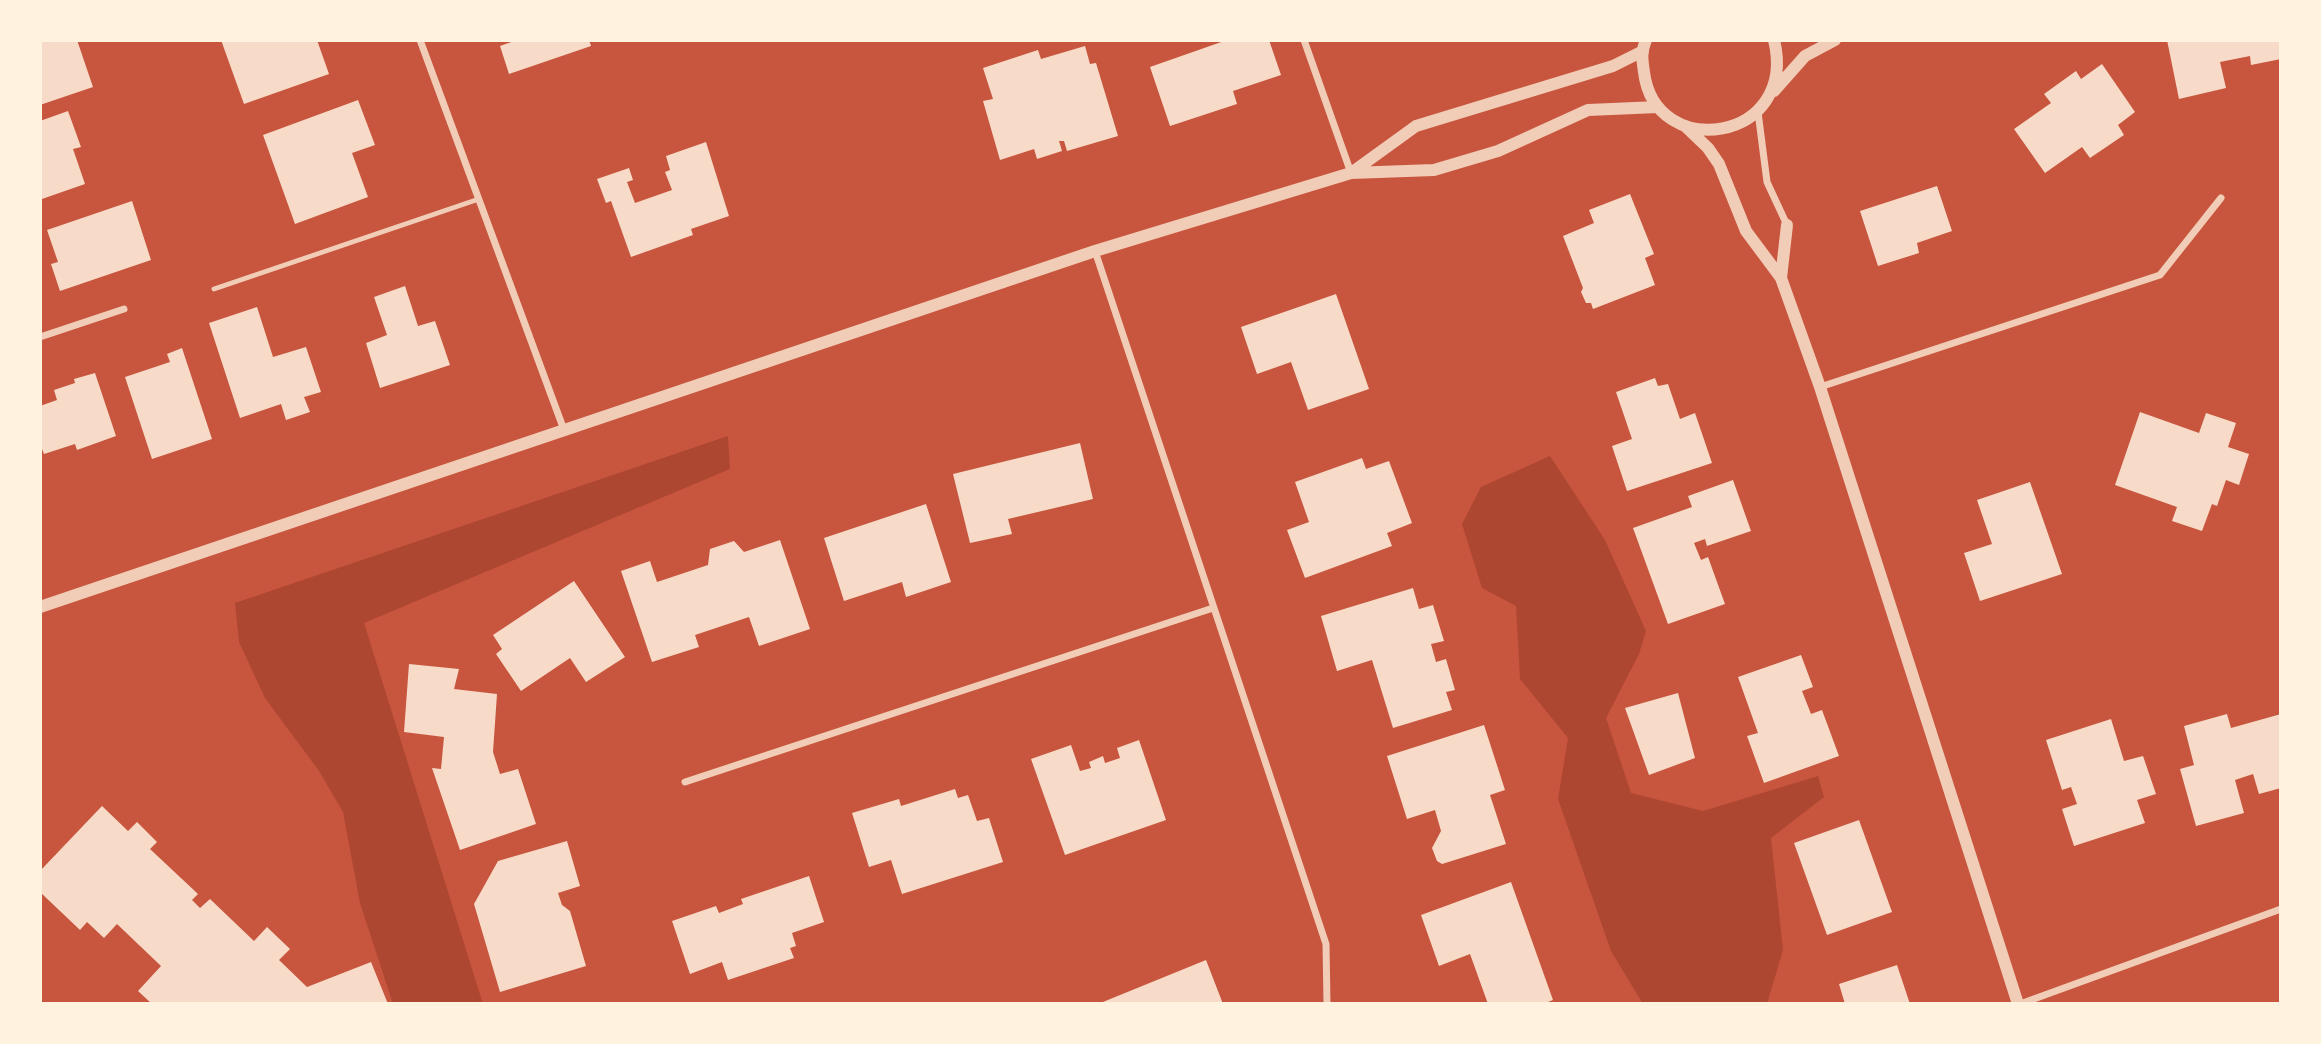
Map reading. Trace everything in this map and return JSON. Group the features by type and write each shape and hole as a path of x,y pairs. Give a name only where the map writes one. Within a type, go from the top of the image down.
{"street":[{"path":"421,40 564,430"},
{"path":"1304,40 1351,173"},
{"path":"1771,94 1778,68 1774,40"},
{"path":"1644,46 1645,84 1658,107 1679,124 1705,131 1731,128 1758,112 1805,56 1835,40"},
{"path":"1351,173 1416,126 1613,66 1644,46"},
{"path":"40,607 1095,251 1351,173 1434,170 1498,151 1588,110 1658,107"},
{"path":"1758,112 1767,182 1787,225 1781,278"},
{"path":"1685,126 1708,148 1719,164 1746,231 1781,278 1820,387 2019,1004 2281,909"},
{"path":"1820,387 2160,275 2221,198"},
{"path":"1095,251 1326,944 1327,1004"},
{"path":"40,337 124,309"},
{"path":"685,782 1213,608"}],"lane":[{"path":"214,289 479,200"}],"shaded area":[{"path":"728,436 730,469 364,623 483,1004 393,1004 360,903 343,812 319,771 265,698 239,642 235,603"},
{"path":"1550,456 1605,540 1646,631 1639,654 1606,718 1631,793 1703,811 1818,776 1824,797 1771,838 1783,950 1767,1004 1643,1004 1611,951 1558,799 1568,738 1520,679 1516,606 1482,588 1462,524 1481,487"}],"building":[{"path":"77,40 93,87 40,105 40,41"},
{"path":"221,40 317,40 329,74 244,104"},
{"path":"517,40 589,40 591,46 509,74 500,46"},
{"path":"1227,40 1269,40 1281,75 1233,91 1237,104 1170,126 1150,67"},
{"path":"2167,40 2281,40 2281,59 2251,65 2250,56 2220,62 2226,88 2179,99"},
{"path":"1085,46 1090,64 1096,63 1118,136 1067,151 1064,141 1059,141 1062,151 1037,159 1034,149 1000,160 983,101 993,99 983,68 1038,50 1041,59"},
{"path":"2102,64 2135,112 2118,125 2124,135 2090,158 2082,147 2045,173 2014,129 2051,103 2044,94 2076,71 2081,79"},
{"path":"358,100 375,145 352,153 368,197 295,224 263,135"},
{"path":"68,111 81,147 73,149 85,184 42,199 40,121"},
{"path":"706,142 729,216 691,229 693,235 631,257 611,201 606,203 597,179 629,168 633,180 627,182 635,203 672,190 665,172 670,170 666,156"},
{"path":"1937,186 1952,231 1917,243 1919,253 1878,266 1860,211"},
{"path":"1630,194 1654,254 1645,258 1655,285 1593,309 1591,303 1586,303 1581,292 1583,288 1563,236 1594,223 1589,210"},
{"path":"132,201 151,260 60,291 51,264 58,262 47,230"},
{"path":"405,286 418,326 435,321 450,365 380,388 366,343 387,335 374,297"},
{"path":"1336,294 1369,389 1308,410 1291,362 1257,374 1241,327"},
{"path":"257,307 273,357 306,347 321,392 304,397 310,412 286,420 281,404 240,418 209,323"},
{"path":"182,348 212,439 152,459 125,377 170,362 167,354"},
{"path":"95,373 116,436 77,450 75,444 44,454 40,444 40,406 57,400 54,390 75,383 74,379"},
{"path":"1655,378 1658,386 1668,384 1680,419 1695,413 1712,463 1627,491 1612,446 1632,439 1616,392"},
{"path":"2140,412 2199,433 2206,413 2236,423 2228,447 2249,454 2239,485 2226,480 2217,506 2212,504 2202,531 2172,521 2177,507 2115,485"},
{"path":"1080,443 1093,499 1008,519 1012,534 970,543 953,474"},
{"path":"1362,458 1366,469 1389,461 1412,523 1387,533 1392,546 1305,578 1287,530 1309,522 1295,482"},
{"path":"1733,480 1751,531 1707,546 1705,539 1694,543 1701,560 1708,557 1725,604 1668,624 1633,528 1692,507 1688,496"},
{"path":"2030,482 2062,574 1980,601 1964,553 1992,544 1977,500"},
{"path":"926,504 951,582 906,597 902,582 844,601 824,538"},
{"path":"780,540 810,629 759,646 749,617 695,635 699,647 652,662 621,571 650,561 657,582 708,565 710,549 734,541 744,552"},
{"path":"574,581 625,657 586,682 570,658 521,691 496,654 502,649 493,635"},
{"path":"1413,588 1419,609 1433,605 1444,641 1431,644 1436,662 1446,659 1455,690 1446,692 1452,710 1393,728 1372,660 1337,671 1321,616"},
{"path":"1801,655 1813,687 1802,691 1811,714 1822,710 1839,756 1764,783 1747,736 1758,733 1738,677"},
{"path":"409,664 459,669 454,689 497,694 493,752 500,774 518,769 536,824 460,850 432,768 441,769 444,737 404,732"},
{"path":"1678,693 1695,758 1649,775 1625,708"},
{"path":"2227,714 2231,728 2281,714 2281,788 2259,794 2253,774 2235,780 2244,813 2196,826 2180,769 2194,765 2184,726"},
{"path":"2111,719 2124,761 2143,756 2156,794 2137,800 2145,823 2074,846 2062,809 2077,804 2071,787 2062,790 2046,740"},
{"path":"1484,725 1505,790 1490,795 1506,844 1442,864 1437,861 1432,848 1441,831 1435,810 1407,819 1387,756"},
{"path":"1139,740 1166,820 1065,855 1031,759 1071,745 1080,771 1091,768 1089,762 1103,756 1105,763 1120,758 1117,748"},
{"path":"955,789 958,798 968,795 977,821 989,818 1003,862 902,894 891,860 869,867 852,813 899,799 901,806"},
{"path":"102,806 128,831 137,822 157,842 150,849 198,894 192,900 200,908 210,899 254,941 267,927 290,949 279,960 307,987 371,962 388,1004 152,1004 138,991 161,966 117,924 104,938 87,922 80,930 40,892 40,871"},
{"path":"1859,820 1892,912 1827,935 1794,843"},
{"path":"567,841 580,886 558,893 562,905 570,911 586,966 500,992 474,904 498,861"},
{"path":"809,876 824,922 792,933 796,946 790,948 794,958 728,980 722,962 690,974 672,921 716,906 719,913 743,904 741,899"},
{"path":"1511,882 1553,1000 1543,1004 1488,1004 1470,954 1439,966 1421,915"},
{"path":"1206,960 1223,1004 1098,1004"},
{"path":"1897,965 1910,1004 1845,1004 1839,984"}]}
